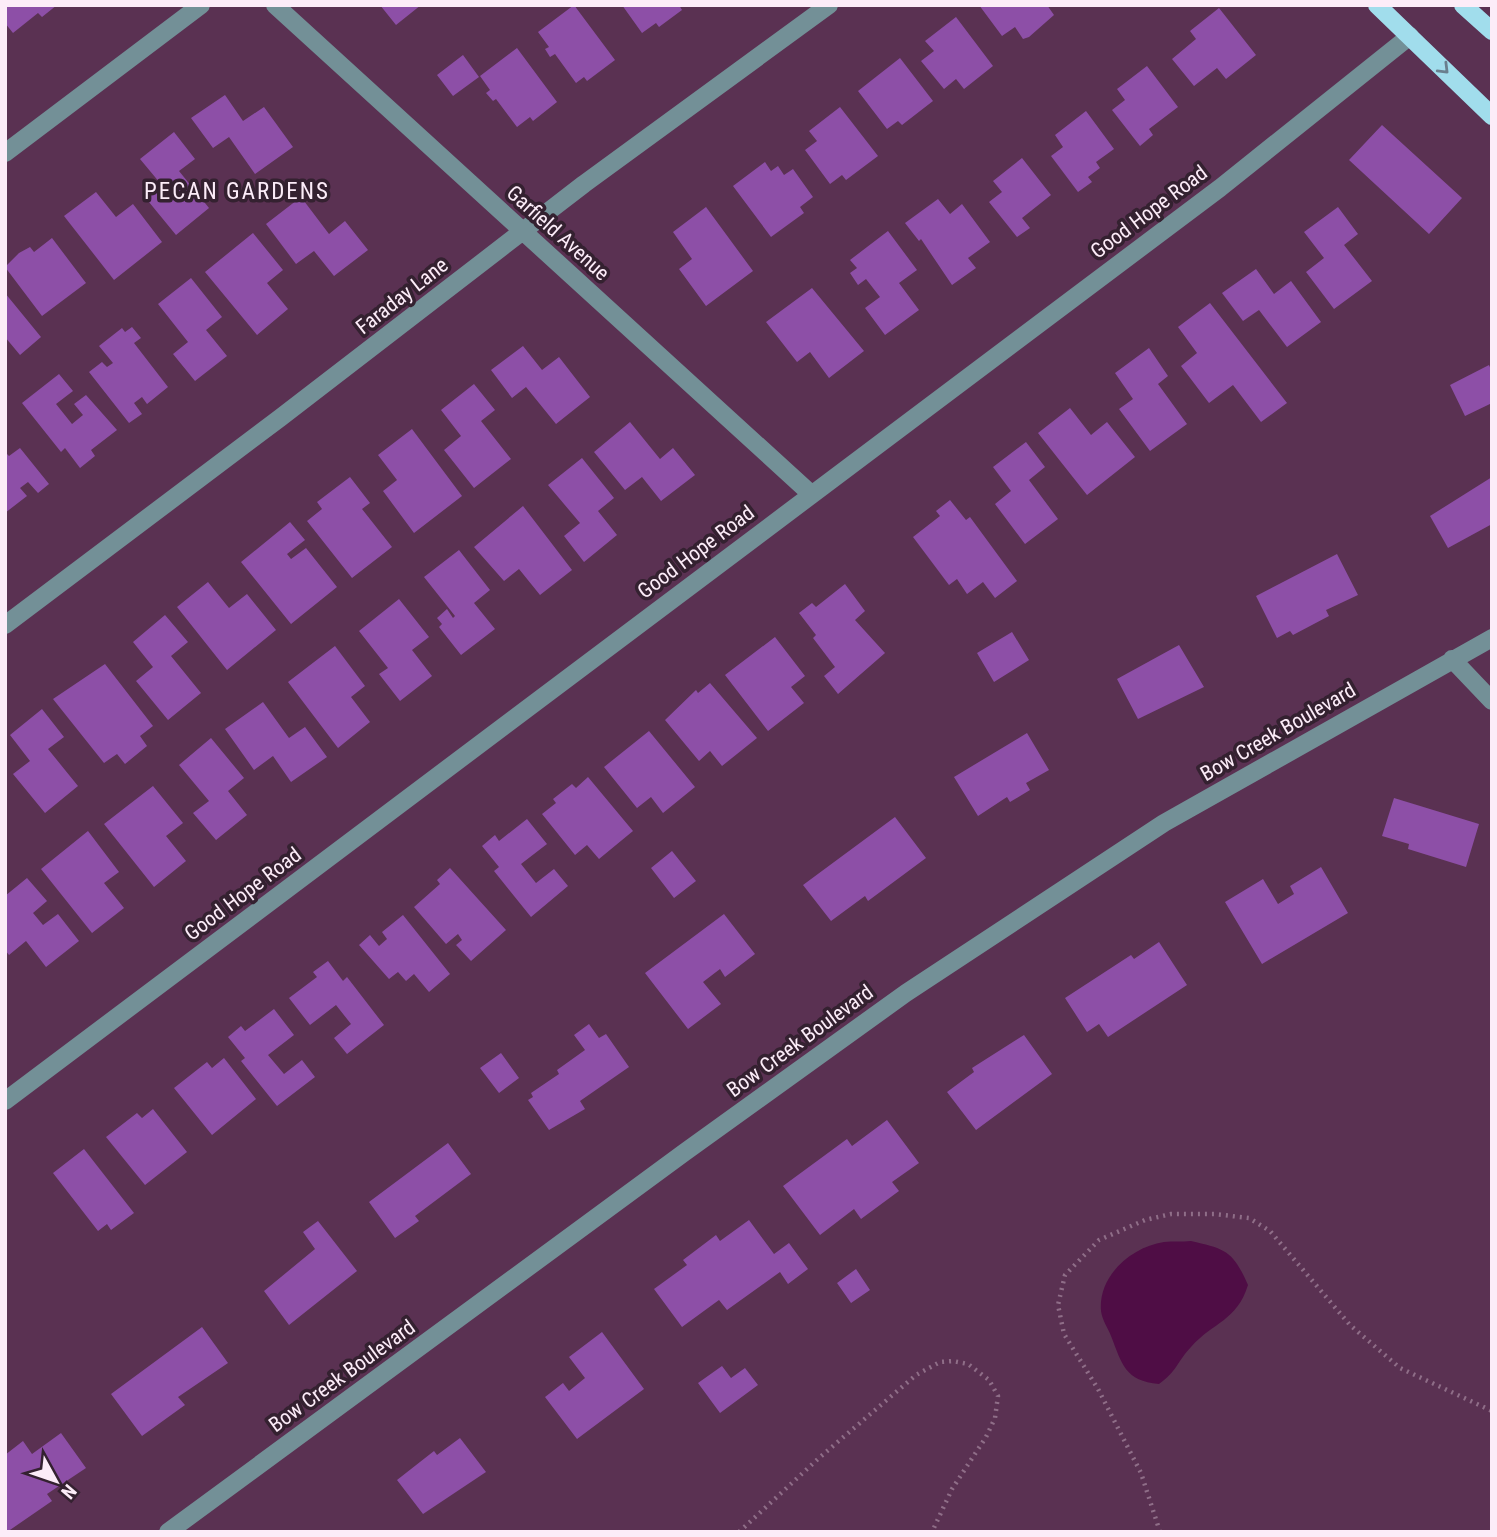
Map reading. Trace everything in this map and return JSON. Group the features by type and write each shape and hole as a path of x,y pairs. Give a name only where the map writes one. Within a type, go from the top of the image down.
{"main road":[{"path":"1377,5 1492,116"},
{"path":"1463,5 1492,31"}],"street":[{"path":"5,153 201,5"},
{"name":"Garfield Avenue","path":"275,5 811,494"},
{"name":"Faraday Lane","path":"5,625 269,427 523,231 829,5"},
{"name":"Good Hope Road","path":"5,1101 1220,188 1410,36"},
{"name":"Bow Creek Boulevard","path":"168,1532 906,993 1164,823 1492,638"},
{"path":"1452,659 1492,701"}],"path":[{"path":"1160,1532 1141,1473 1098,1389 1064,1334 1058,1305 1065,1275 1099,1240 1145,1220 1171,1214 1214,1214 1249,1218 1270,1231 1350,1325 1400,1368 1492,1411"},
{"path":"739,1532 819,1458 916,1375 940,1362 953,1360 968,1364 989,1380 998,1396 995,1418 979,1449 952,1489 932,1532"}],"shaded area":[{"path":"1191,1241 1213,1246 1227,1253 1238,1265 1248,1285 1231,1314 1199,1339 1165,1379 1159,1384 1139,1379 1122,1363 1103,1318 1101,1298 1105,1286 1119,1265 1140,1250 1164,1242"}],"building":[{"path":"5,5 57,5 42,17 38,13 13,33 5,23"},
{"path":"380,5 421,5 396,25"},
{"path":"574,5 615,60 587,81 584,77 576,83 555,54 550,57 545,49 549,47 538,32"},
{"path":"622,5 679,5 682,10 659,27 656,23 642,33"},
{"path":"979,5 1047,5 1054,15 1023,39 1015,27 1002,36"},
{"path":"1219,8 1256,55 1226,79 1217,68 1194,86 1172,59 1196,39 1190,31"},
{"path":"956,17 993,66 964,89 956,79 944,89 921,61 934,51 925,41"},
{"path":"517,48 557,102 533,121 530,117 517,127 496,99 493,101 486,93 490,90 480,76"},
{"path":"463,55 479,77 453,96 437,75"},
{"path":"900,58 933,101 902,125 898,121 887,129 858,91"},
{"path":"1147,66 1178,107 1149,129 1153,135 1140,146 1112,110 1125,100 1117,89"},
{"path":"225,95 243,121 264,107 293,147 255,174 229,137 213,148 191,118"},
{"path":"840,107 878,156 846,180 842,175 830,184 805,150 817,141 809,131"},
{"path":"1086,111 1114,149 1096,162 1100,168 1088,177 1092,182 1078,192 1051,156 1063,147 1055,135"},
{"path":"1382,125 1462,198 1429,234 1349,160"},
{"path":"174,132 195,159 179,171 209,208 176,235 144,196 160,183 140,159"},
{"path":"1022,158 1051,195 1022,218 1030,228 1017,237 989,202 1002,192 993,181"},
{"path":"765,162 771,171 778,166 784,175 793,169 813,197 800,207 804,213 771,237 733,186"},
{"path":"96,192 116,217 133,204 162,242 114,280 64,216"},
{"path":"301,197 329,234 345,221 368,250 334,276 314,251 296,264 266,224"},
{"path":"938,199 950,214 962,204 990,242 968,258 976,268 952,285 921,239 919,241 905,223"},
{"path":"706,207 753,271 706,306 679,269 692,259 673,232"},
{"path":"1338,207 1358,234 1344,245 1372,281 1334,309 1306,272 1324,258 1304,232"},
{"path":"888,231 917,270 899,283 919,310 885,335 865,308 880,297 866,279 858,285 850,273 857,268 850,260"},
{"path":"253,233 283,270 267,283 288,309 257,335 205,272"},
{"path":"52,238 86,283 42,316 5,267 19,253 30,247 34,252"},
{"path":"1256,269 1274,294 1291,281 1321,322 1287,347 1259,310 1243,321 1222,293"},
{"path":"191,278 222,317 206,330 227,356 195,381 173,354 188,342 158,304"},
{"path":"812,288 864,351 829,378 810,352 797,362 766,322"},
{"path":"5,293 41,337 20,355 5,337"},
{"path":"1210,303 1287,403 1261,422 1233,385 1209,403 1181,366 1197,353 1178,327"},
{"path":"132,327 141,338 134,343 168,387 147,404 142,397 134,403 142,414 129,423 89,372 102,362 107,367 113,363 99,346 122,328 125,332"},
{"path":"523,346 542,370 559,357 590,397 556,424 526,387 512,398 491,370"},
{"path":"1149,348 1168,376 1158,384 1187,424 1150,451 1119,409 1133,399 1115,373"},
{"path":"1489,365 1492,372 1492,403 1465,416 1450,385"},
{"path":"59,374 73,391 56,404 72,424 83,415 74,404 86,395 117,430 91,450 95,456 80,468 65,448 61,452 22,403"},
{"path":"474,384 495,410 481,421 511,459 474,488 444,450 461,436 441,410"},
{"path":"1070,408 1091,435 1107,422 1135,457 1087,495 1038,433"},
{"path":"630,422 660,459 673,448 695,475 661,501 642,477 625,490 594,452"},
{"path":"412,429 462,496 414,533 383,491 397,480 378,455"},
{"path":"1026,442 1045,467 1029,480 1058,519 1025,544 995,504 1011,491 993,467"},
{"path":"20,448 49,484 38,493 28,482 20,488 27,496 5,513 5,452 9,456"},
{"path":"582,458 614,498 598,511 617,535 584,562 564,536 580,523 548,485"},
{"path":"350,477 370,503 362,509 392,547 352,578 307,521 322,509 317,502"},
{"path":"1492,477 1492,524 1448,548 1430,516"},
{"path":"950,500 966,520 970,517 1017,581 995,598 983,582 967,594 957,579 949,585 913,537 940,516 936,511"},
{"path":"523,506 572,570 540,595 519,569 504,581 474,547"},
{"path":"290,522 305,540 287,554 291,559 306,548 337,587 291,624 241,562"},
{"path":"459,550 490,590 474,603 495,629 461,655 439,627 442,624 437,618 447,609 453,618 455,616 424,577"},
{"path":"1337,554 1358,595 1326,610 1329,616 1293,635 1290,631 1277,638 1256,596"},
{"path":"208,582 229,608 247,594 276,630 227,670 177,607"},
{"path":"845,584 865,611 855,620 885,653 838,694 824,676 835,667 813,638 816,635 799,613 812,603 816,607"},
{"path":"399,599 429,637 412,650 432,676 400,701 379,674 388,668 359,631"},
{"path":"165,615 188,642 171,656 201,693 168,720 136,681 153,667 133,642"},
{"path":"1012,632 1029,660 994,682 977,653"},
{"path":"775,637 805,676 791,687 804,703 768,731 725,675"},
{"path":"1179,645 1204,687 1138,719 1117,679"},
{"path":"335,646 365,686 351,697 370,722 338,748 288,682"},
{"path":"105,664 153,726 140,736 147,746 125,764 117,754 104,763 53,699"},
{"path":"710,683 757,738 722,766 710,751 699,761 665,720 696,690 698,693"},
{"path":"263,702 289,738 305,727 327,757 291,782 273,756 254,770 225,729"},
{"path":"42,709 64,737 48,749 78,786 45,813 13,774 30,761 10,735"},
{"path":"649,731 695,787 663,813 651,797 637,808 604,767"},
{"path":"1027,733 1049,770 1026,783 1030,790 1010,802 1007,797 978,816 954,777"},
{"path":"211,738 244,778 228,791 247,815 216,840 193,813 209,801 179,765"},
{"path":"588,777 633,831 599,859 587,845 575,855 542,814 556,803 553,799 572,784 576,788"},
{"path":"153,786 183,823 166,836 186,861 154,887 104,824"},
{"path":"1394,798 1479,824 1466,867 1408,849 1409,844 1382,836"},
{"path":"895,817 926,858 868,901 865,896 831,921 803,885"},
{"path":"527,819 547,844 521,864 536,883 554,869 568,886 531,917 494,871 499,867 482,846 495,835 499,841"},
{"path":"88,831 119,872 104,883 124,908 92,933 41,869"},
{"path":"672,851 696,881 674,898 651,868"},
{"path":"1321,867 1348,913 1262,964 1225,902 1263,879 1278,904 1294,894 1290,886"},
{"path":"450,868 506,930 471,961 456,945 462,940 458,934 446,944 414,907 440,884 437,880"},
{"path":"27,878 47,901 33,913 43,925 58,914 79,941 46,967 26,941 9,955 5,950 5,896"},
{"path":"724,914 755,954 725,977 720,969 703,982 721,1004 688,1029 645,973"},
{"path":"403,915 450,974 429,992 414,974 406,981 398,972 389,979 359,945 370,935 379,946 387,939 382,932"},
{"path":"1159,942 1187,985 1108,1037 1099,1024 1087,1032 1065,998 1131,955 1134,959"},
{"path":"328,961 343,981 347,977 384,1025 347,1054 334,1038 351,1024 336,1005 310,1025 289,998 317,977 313,972"},
{"path":"274,1009 294,1035 268,1055 284,1074 302,1060 315,1077 277,1106 241,1061 245,1058 228,1037 241,1026 245,1031"},
{"path":"589,1024 599,1038 606,1034 629,1067 580,1101 585,1109 549,1130 528,1100 533,1097 531,1093 559,1074 557,1070 585,1050 574,1035"},
{"path":"1024,1035 1052,1074 976,1130 947,1092 974,1072 972,1068"},
{"path":"501,1053 519,1078 499,1093 480,1068"},
{"path":"224,1058 256,1099 212,1135 174,1088 207,1062 212,1068"},
{"path":"153,1109 187,1152 145,1185 106,1137 137,1113 142,1118"},
{"path":"887,1120 919,1163 892,1182 899,1191 861,1219 854,1209 820,1235 783,1186 847,1139 852,1146"},
{"path":"448,1143 471,1174 415,1216 419,1221 395,1238 369,1202"},
{"path":"84,1149 134,1213 111,1230 107,1224 98,1231 53,1173"},
{"path":"749,1220 774,1254 789,1243 808,1269 788,1284 780,1272 727,1310 719,1300 682,1327 654,1289 687,1265 683,1260 716,1235 720,1241"},
{"path":"318,1221 357,1271 289,1325 264,1291 315,1249 303,1232"},
{"path":"856,1269 870,1290 851,1303 837,1283"},
{"path":"202,1327 228,1363 178,1397 185,1405 142,1436 111,1394"},
{"path":"602,1332 644,1389 577,1439 545,1397 563,1383 569,1391 585,1378 569,1357"},
{"path":"722,1366 731,1378 745,1368 758,1385 720,1413 698,1383"},
{"path":"61,1433 86,1468 47,1494 52,1501 7,1532 5,1455 23,1441 32,1454"},
{"path":"460,1438 486,1472 423,1514 397,1480 434,1451 437,1455"}],"district":[{"name":"PECAN GARDENS","path":"237,191"}]}
